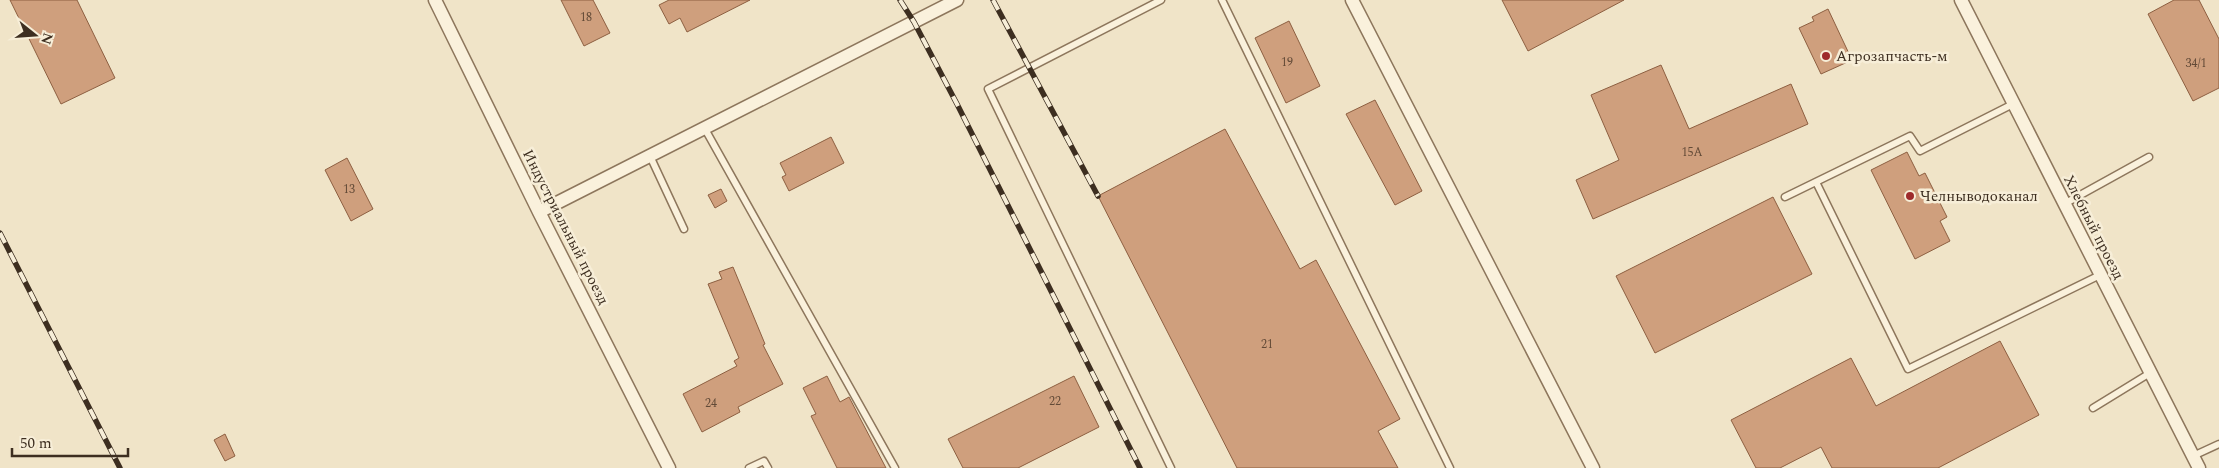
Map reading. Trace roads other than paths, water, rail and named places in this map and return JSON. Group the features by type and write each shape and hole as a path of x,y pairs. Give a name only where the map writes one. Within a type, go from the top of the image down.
{"street":[{"name":"Индустриальный проезд","path":"436,0 539,212 669,468"},
{"path":"539,212 957,0"},
{"path":"1352,0 1593,468"},
{"name":"Хлебный проезд","path":"1961,0 2199,468"}],"lane":[{"path":"1161,0 988,89 1171,468"},
{"path":"1222,0 1450,468"},
{"path":"1785,197 1910,136 1920,151 2013,104"},
{"path":"704,129 895,468"},
{"path":"650,156 684,229"},
{"path":"2064,204 2149,157"},
{"path":"1816,182 1908,369 2100,275"},
{"path":"2093,408 2150,373"},
{"path":"2193,456 2219,444"},
{"path":"749,468 764,461 768,468"}],"railway":[{"path":"900,0 914,22 957,104 1140,468"},
{"path":"993,0 1098,196"},
{"path":"0,233 120,468"}],"place":[{"name":"Агрозапчасть-м","path":"1826,56"},
{"name":"Челныводоканал","path":"1910,196"}]}
